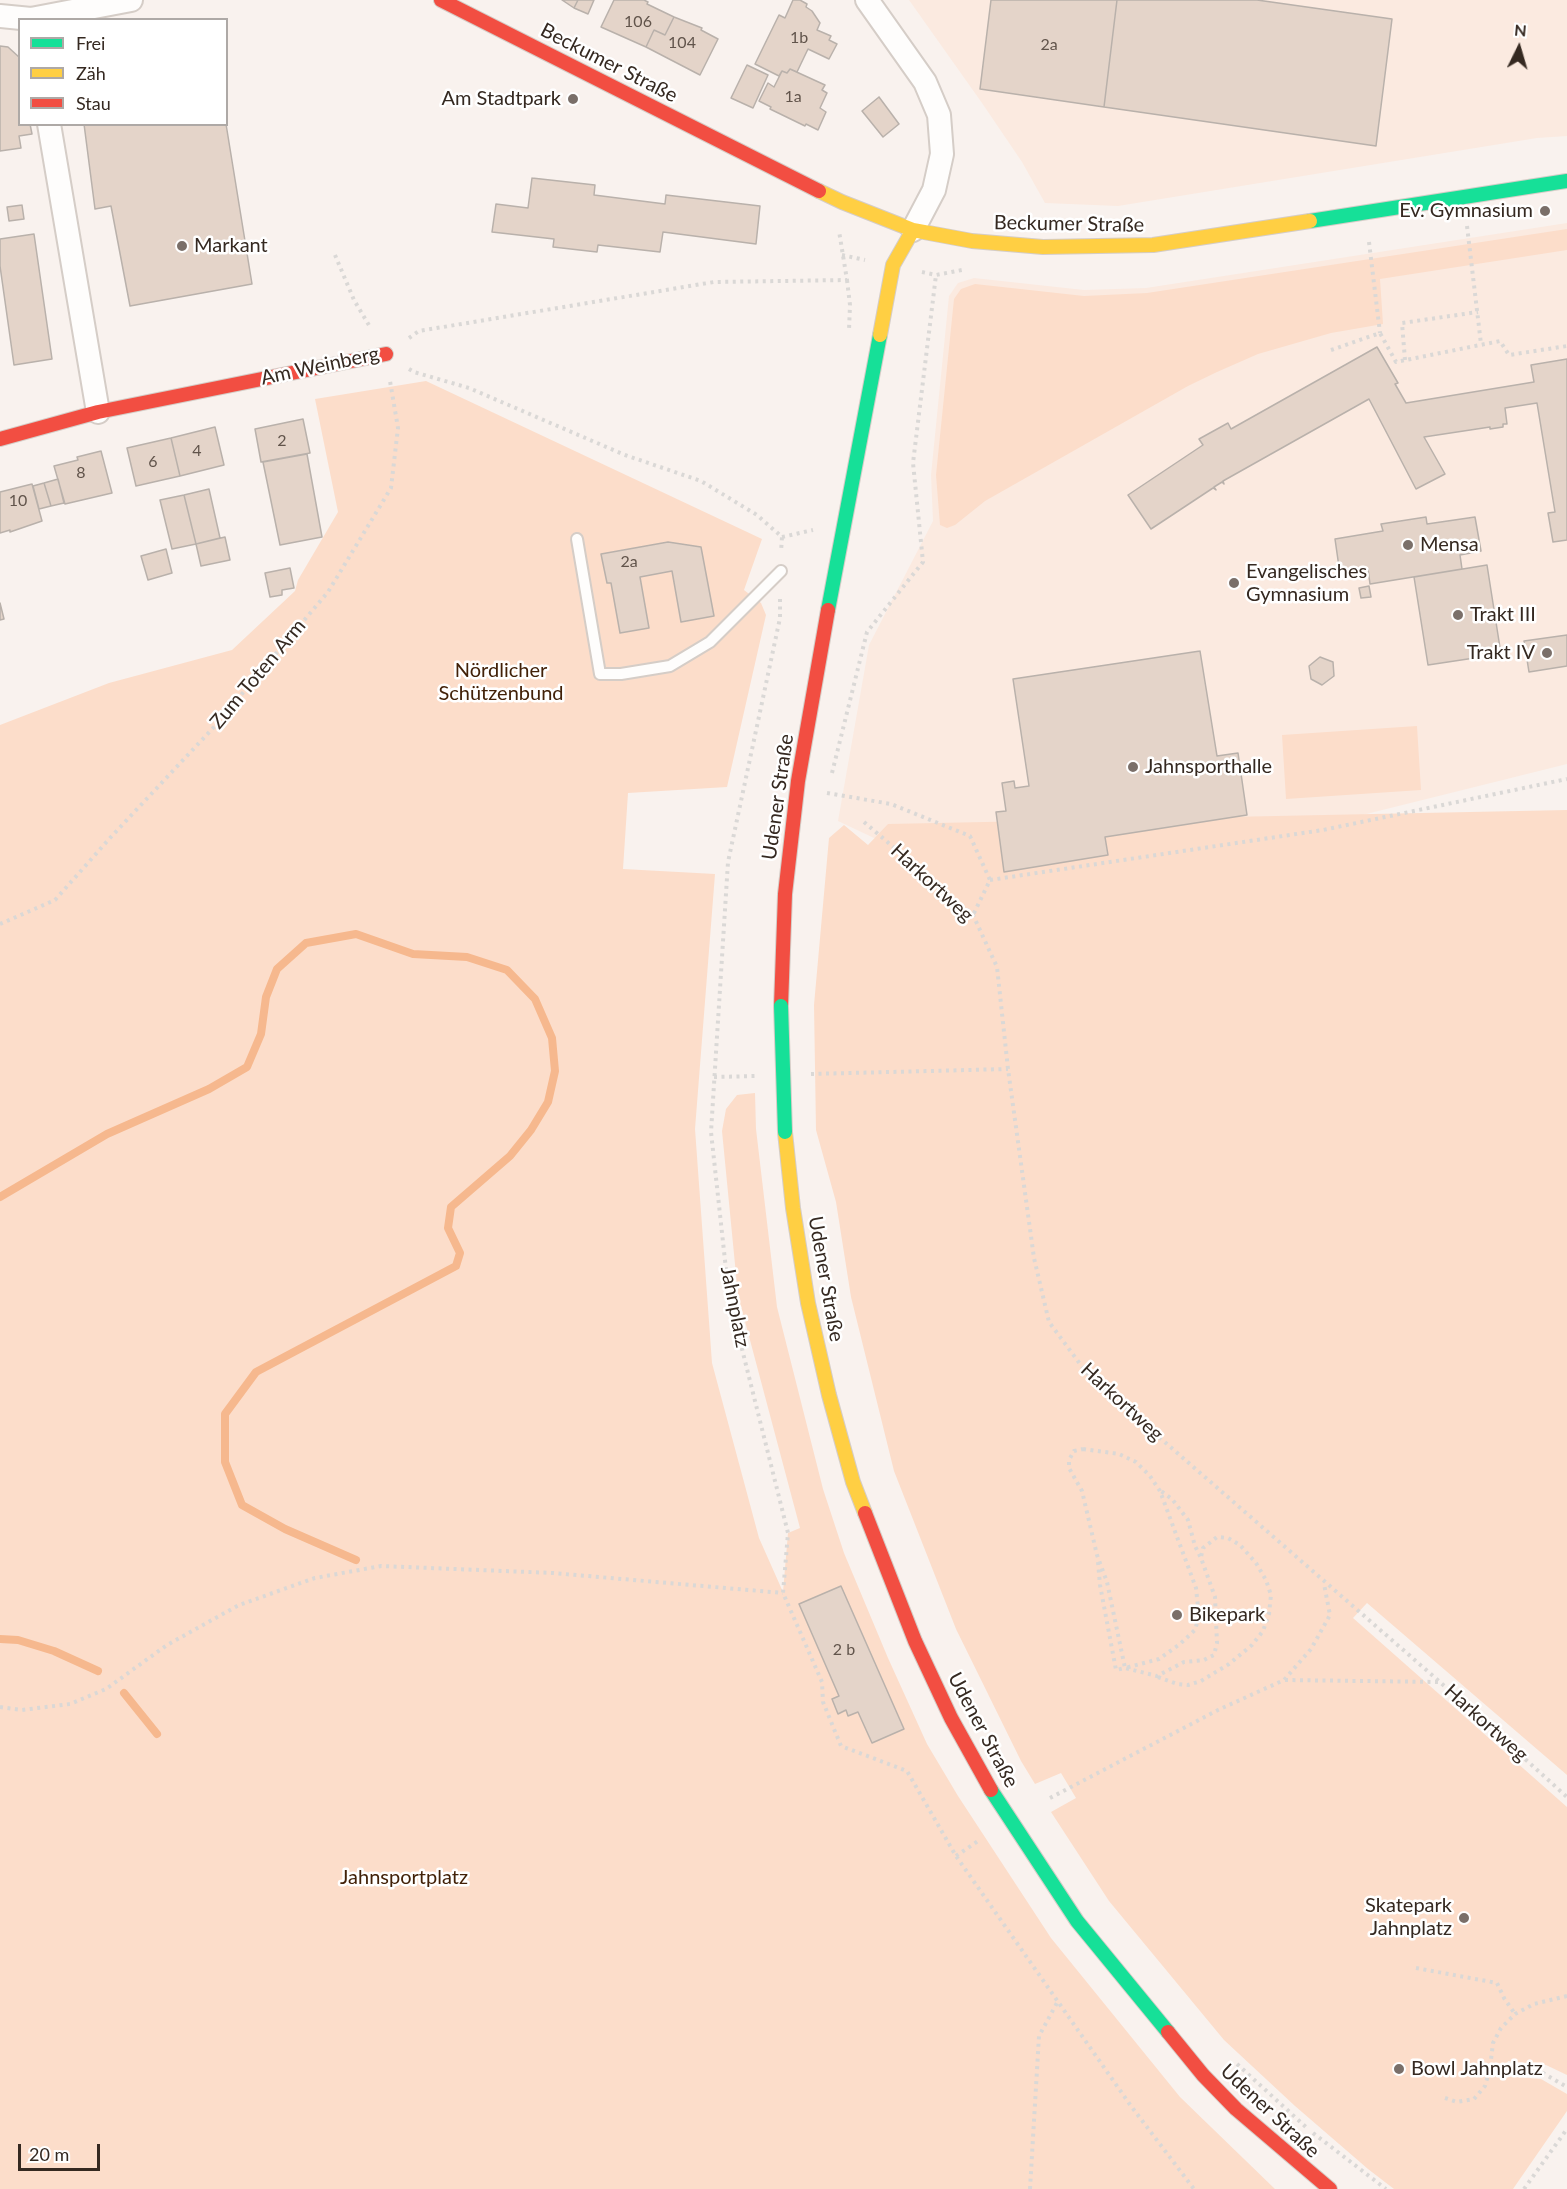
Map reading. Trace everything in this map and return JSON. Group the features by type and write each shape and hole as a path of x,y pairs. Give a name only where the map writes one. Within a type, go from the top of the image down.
{"main road":[{"name":"Beckumer Straße","path":"441,0 842,202 913,230 972,241 1043,247 1153,245 1567,181"},
{"name":"Udener Straße","path":"913,230 893,265 798,781 785,894 781,1006 785,1132 793,1208 808,1303 852,1482 915,1641 951,1718 987,1784 1077,1921 1203,2075 1236,2109 1330,2189"},
{"name":"Am Weinberg","path":"0,439 98,412 386,354"}],"street":[{"path":"36,18 131,0"},
{"path":"867,0 925,82 939,115 942,154 934,190 913,230"},
{"path":"0,16 21,18"},
{"path":"49,126 98,412"}],"lane":[{"path":"577,538 600,674 621,674 670,666 710,642 781,572"}],"path":[{"path":"1464,197 1481,344"},
{"path":"1366,212 1380,333 1396,362 1500,340 1509,355 1567,346"},
{"path":"335,255 354,300 386,354 414,372 470,388 625,455 700,481 757,515 782,537 804,532"},
{"name":"Am Weinberg","path":"386,354 418,331 714,282 847,280 842,255"},
{"path":"830,781 867,632 923,562 913,463 936,275"},
{"path":"1405,360 1402,323 1478,312"},
{"path":"1331,350 1380,333"},
{"name":"Zum Toten Arm","path":"0,924 55,900 214,728 327,592 391,488 398,428 386,354"},
{"name":"Jahnplatz","path":"782,537 780,618 728,862 711,1132 729,1297 788,1533 783,1593"},
{"path":"990,880 1323,831 1567,779"},
{"path":"827,793 891,804 970,836 990,880"},
{"name":"Harkortweg","path":"864,822 973,915 997,967 1008,1069 1034,1258 1049,1322 1089,1376 1440,1682 1567,1797"},
{"path":"973,915 990,880"},
{"path":"801,1075 1008,1069"},
{"path":"714,1077 767,1076"},
{"path":"1097,1555 1100,1585 1116,1670 1125,1668 1160,1659 1195,1630 1199,1616 1196,1588 1160,1491 1150,1476 1136,1462 1119,1454 1083,1449 1074,1451 1069,1468 1082,1491 1097,1555 1107,1582 1125,1668"},
{"path":"1157,1676 1184,1662 1204,1660 1214,1655 1217,1643 1215,1597 1195,1546 1188,1520 1172,1499 1160,1491"},
{"path":"1125,1668 1177,1684 1188,1685 1201,1681 1229,1664 1252,1645 1263,1631 1269,1614 1271,1595 1257,1563 1240,1545 1228,1538 1217,1537 1203,1548 1201,1558"},
{"path":"0,1707 22,1710 70,1704 106,1689 167,1646 239,1605 315,1578 381,1566 553,1573 783,1593 822,1682 823,1702 841,1746 907,1771 956,1856 1131,2106 1194,2189"},
{"path":"1050,1798 1218,1710 1284,1680 1311,1649 1330,1615 1324,1582"},
{"path":"1284,1680 1440,1682"},
{"path":"956,1856 978,1841"},
{"path":"1416,1968 1497,1983 1515,2014"},
{"path":"1445,2098 1457,2102 1474,2099 1485,2086 1493,2043 1501,2028 1515,2014 1534,2004 1567,1996"},
{"path":"1030,2189 1039,2036 1058,2001"},
{"path":"1236,2063 1311,2131 1386,2189"},
{"path":"1490,2068 1543,2073 1567,2087"},
{"path":"1524,2189 1567,2129"}],"shaded area":[{"path":"909,0 1567,0 1567,136 1537,138 1118,206 1045,203 1022,162"},
{"name":"Evangelisches Gymnasium","path":"1567,223 1567,764 1262,840 980,888 838,821 869,645 933,521 931,475 949,296 958,283 974,278 1084,290 1146,288"}],"green space":[{"path":"1567,229 1567,250 1380,279 1383,324 1331,333 1258,354 1217,372 1188,386 985,501 955,525 947,528 940,525 936,475 954,299 961,289 975,284 1084,296 1147,293"},
{"path":"426,381 762,539 744,590 761,603 766,615 727,787 628,793 623,869 715,874 695,1129 712,1363 759,1538 783,1592 788,1533 800,1528 738,1295 722,1131 726,1109 737,1095 755,1093 756,1129 777,1307 823,1489 844,1553 927,1744 958,1796 1051,1938 1180,2097 1275,2189 0,2189 0,725 109,683 232,650 295,591 298,580 338,512 315,399"},
{"path":"1417,726 1421,790 1286,799 1282,735"},
{"path":"1567,810 1567,1775 1367,1603 1353,1618 1567,1807 1567,2075 1546,2065 1508,2061 1503,2076 1541,2079 1567,2094 1567,2111 1513,2189 1394,2189 1295,2106 1224,2040 1109,1901 1051,1812 1076,1798 1061,1773 1035,1784 1021,1761 956,1629 894,1471 851,1297 836,1202 816,1130 814,1005 829,838 844,825 868,845 888,824"}],"building":[{"path":"562,0 578,0 574,8"},
{"path":"578,0 594,0 588,14 574,8"},
{"path":"614,0 644,0 648,2 647,4 674,17 665,35 654,30 646,47 601,27"},
{"path":"793,0 800,0 807,4 806,7 812,11 820,23 817,30 831,36 829,40 837,44 829,59 808,49 797,72 790,69 787,73 782,71 779,76 755,64 779,15 785,18"},
{"path":"991,0 1117,0 1104,107 980,89"},
{"path":"1117,0 1257,0 1392,19 1376,146 1104,107"},
{"path":"674,17 702,28 701,30 718,39 700,75 646,47 654,30 665,35"},
{"path":"0,46 8,47 18,56 18,126 30,126 32,134 19,136 21,148 0,151"},
{"path":"747,65 768,75 753,108 731,98"},
{"path":"790,69 825,85 822,90 827,93 820,108 826,112 818,130 770,109 771,107 759,101 768,83 774,87 782,71 787,73"},
{"path":"879,97 899,124 883,137 862,111"},
{"name":"Markant","path":"84,126 226,126 252,284 130,306 111,206 95,209"},
{"path":"532,178 595,185 594,195 665,204 666,195 760,206 756,244 663,232 660,252 598,245 597,252 553,247 554,239 492,232 496,204 528,208"},
{"path":"22,205 24,219 9,221 7,207"},
{"path":"34,234 52,359 14,365 0,266 0,239"},
{"path":"1377,347 1398,383 1395,384 1406,403 1534,382 1531,365 1567,359 1567,540 1553,542 1548,513 1555,512 1537,403 1505,408 1507,424 1503,424 1503,427 1424,437 1445,474 1416,489 1369,399 1223,481 1224,484 1222,482 1214,487 1216,490 1213,488 1151,529 1128,495 1203,445 1199,439 1228,423 1231,429"},
{"path":"303,419 310,453 261,462 255,429"},
{"path":"215,427 224,465 180,476 171,438"},
{"path":"171,438 180,476 136,486 127,448"},
{"path":"101,451 112,493 65,504 54,466"},
{"path":"307,454 322,537 280,545 263,462"},
{"path":"58,479 64,503 51,506 44,483"},
{"path":"44,483 51,506 39,509 33,486"},
{"path":"32,484 42,521 0,533 0,492"},
{"path":"209,489 220,538 196,544 184,495"},
{"path":"184,495 196,544 172,549 160,500"},
{"name":"Mensa","path":"1426,517 1427,524 1475,517 1481,551 1460,555 1462,569 1370,584 1368,569 1340,574 1335,539 1383,531 1381,524"},
{"path":"225,537 230,560 201,566 196,544"},
{"path":"668,542 701,547 714,616 681,622 672,571 640,577 649,628 620,633 611,583 607,583 601,554"},
{"path":"166,549 172,573 148,580 141,556"},
{"name":"Trakt III","path":"1487,565 1501,654 1428,665 1414,577"},
{"path":"290,568 294,588 282,590 282,595 270,597 265,573"},
{"path":"1369,586 1371,597 1361,598 1359,588"},
{"path":"0,603 4,619 0,620"},
{"name":"Trakt IV","path":"1567,635 1567,666 1529,672 1524,641"},
{"name":"Jahnsporthalle","path":"1200,651 1217,756 1238,753 1247,815 1105,837 1108,855 1004,872 996,812 1006,811 1002,783 1014,781 1015,788 1029,786 1013,679"},
{"path":"1320,657 1333,662 1334,676 1322,685 1311,679 1309,666"},
{"path":"841,1586 904,1729 872,1743 858,1712 848,1716 846,1710 838,1714 832,1699 839,1696 799,1604"}],"waterway":[{"path":"0,1197 107,1134 209,1089 247,1067 261,1034 266,997 277,969 306,943 356,934 413,954 467,957 507,970 535,999 552,1038 555,1071 548,1102 531,1130 510,1156 451,1207 448,1228 460,1253 456,1266 256,1372 225,1414 225,1462 242,1505 285,1529 356,1560"},
{"path":"0,1639 18,1640 54,1651 98,1671"},
{"path":"124,1693 157,1734"}],"traffic: fast":[{"path":"1310,221 1567,181"},
{"path":"828,610 880,335"},
{"path":"781,1006 785,1132"},
{"path":"991,1790 1077,1921 1168,2032"}],"traffic: slow":[{"path":"819,191 913,230 972,241 1043,247 1153,245 1310,221"},
{"path":"880,335 893,265 913,230"},
{"path":"785,1132 793,1208 808,1303 829,1395 853,1482 865,1513"}],"traffic: jam":[{"path":"441,0 819,191"},
{"path":"0,439 98,412 386,354"},
{"path":"781,1006 785,894 798,781 828,610"},
{"path":"865,1513 915,1641 951,1718 991,1790"},
{"path":"1168,2032 1203,2075 1236,2109 1330,2189"}],"place":[{"name":"Am Stadtpark","path":"573,99"},
{"name":"Ev. Gymnasium","path":"1545,211"},
{"name":"Markant","path":"182,246"},
{"name":"Mensa","path":"1408,545"},
{"name":"Evangelisches Gymnasium","path":"1234,583"},
{"name":"Trakt III","path":"1458,615"},
{"name":"Trakt IV","path":"1547,653"},
{"name":"Jahnsporthalle","path":"1133,767"},
{"name":"Bikepark","path":"1177,1615"},
{"name":"Skatepark Jahnplatz","path":"1464,1918"},
{"name":"Bowl Jahnplatz","path":"1399,2069"}],"park label":[{"name":"Nördlicher Schützenbund","path":"501,682"},
{"name":"Jahnsportplatz","path":"404,1878"}]}
